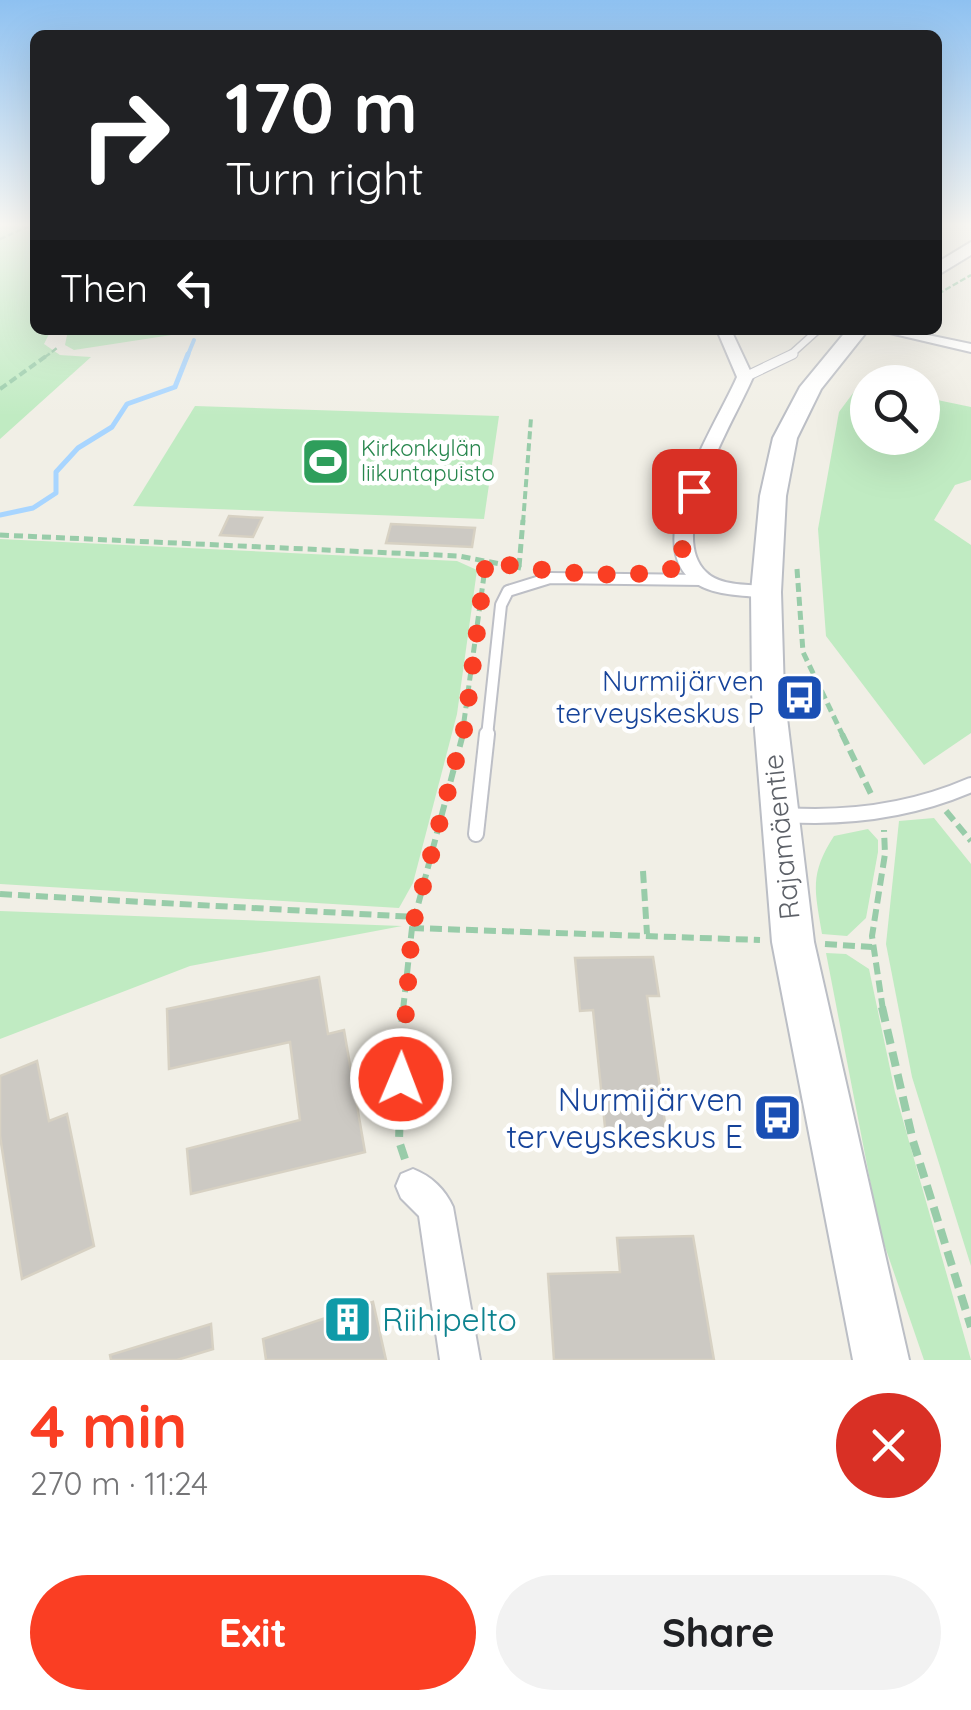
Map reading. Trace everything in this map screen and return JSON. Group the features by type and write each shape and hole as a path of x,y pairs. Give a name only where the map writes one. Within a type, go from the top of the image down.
{"main road":[{"name":"Rajamäentie","path":"854,335 811,387 786,438 773,496 766,592 776,814 792,942 880,1360"}],"street":[{"path":"726,335 744,377 702,462 682,548 687,564 702,580 766,592"},
{"path":"908,335 971,348"},
{"path":"413,1186 435,1207 460,1360"}],"lane":[{"path":"744,377 797,352 813,335"},
{"path":"476,834 501,605 508,591 543,578 676,584 702,580"},
{"path":"776,814 825,818 937,802 971,785"}],"path":[{"path":"0,389 57,348"},
{"path":"518,568 531,418"},
{"path":"0,535 459,556 536,568"},
{"path":"413,1186 399,1141 402,1016 412,928 465,726 486,561"},
{"path":"799,697 821,696"},
{"path":"937,802 971,841"},
{"path":"644,871 647,934"},
{"path":"0,894 415,916"},
{"path":"412,928 647,934 872,947"}],"green space":[{"path":"0,289 30,289 30,335 48,335 44,344 60,355 91,357 0,439"},
{"path":"67,335 172,335 74,350 65,345"},
{"path":"850,397 850,455 940,455 940,401 971,407 971,480 955,485 934,520 971,545 971,733 924,765 826,636 818,529 839,412"},
{"name":"Kirkonkylän liikuntapuisto","path":"195,406 499,416 484,519 133,506"},
{"path":"0,539 457,561 477,570 457,714 413,883 399,908 0,884"},
{"path":"934,818 971,864 971,1266 912,1077 886,944 899,821"},
{"path":"868,829 878,840 878,852 866,918 847,936 822,934 816,883 826,850 834,836"},
{"path":"0,911 402,926 190,966 0,1039"},
{"path":"826,953 846,954 869,969 895,1092 971,1360 924,1360 880,1232"}],"building":[{"path":"229,516 262,518 253,537 220,535"},
{"path":"391,524 475,528 472,547 386,543"},
{"path":"653,957 659,996 647,996 667,1137 606,1137 593,1010 580,1011 575,958"},
{"path":"319,977 328,1034 344,1030 365,1152 191,1194 187,1149 300,1120 290,1042 169,1069 167,1009"},
{"path":"37,1061 49,1121 67,1114 94,1246 22,1279 0,1136 0,1076"},
{"path":"693,1236 714,1360 554,1360 548,1274 620,1272 617,1238"},
{"name":"Riihipelto","path":"373,1302 386,1360 266,1360 263,1339"},
{"path":"211,1324 213,1349 177,1360 111,1360 110,1355"}],"waterway":[{"path":"187,357 194,340"},
{"path":"0,515 33,508 56,493 56,472 78,448 112,427 127,404 175,387 188,354"}],"place":[{"name":"Kirkonkylän liikuntapuisto","path":"326,461"},
{"name":"Nurmijärven terveyskeskus P","path":"799,697"},
{"name":"Nurmijärven terveyskeskus E","path":"778,1118"},
{"name":"Riihipelto","path":"347,1320"}],"route":[{"path":"401,1079 402,1016 412,928 465,726 486,561 518,568 663,574 687,564 682,548 694,491"}]}
